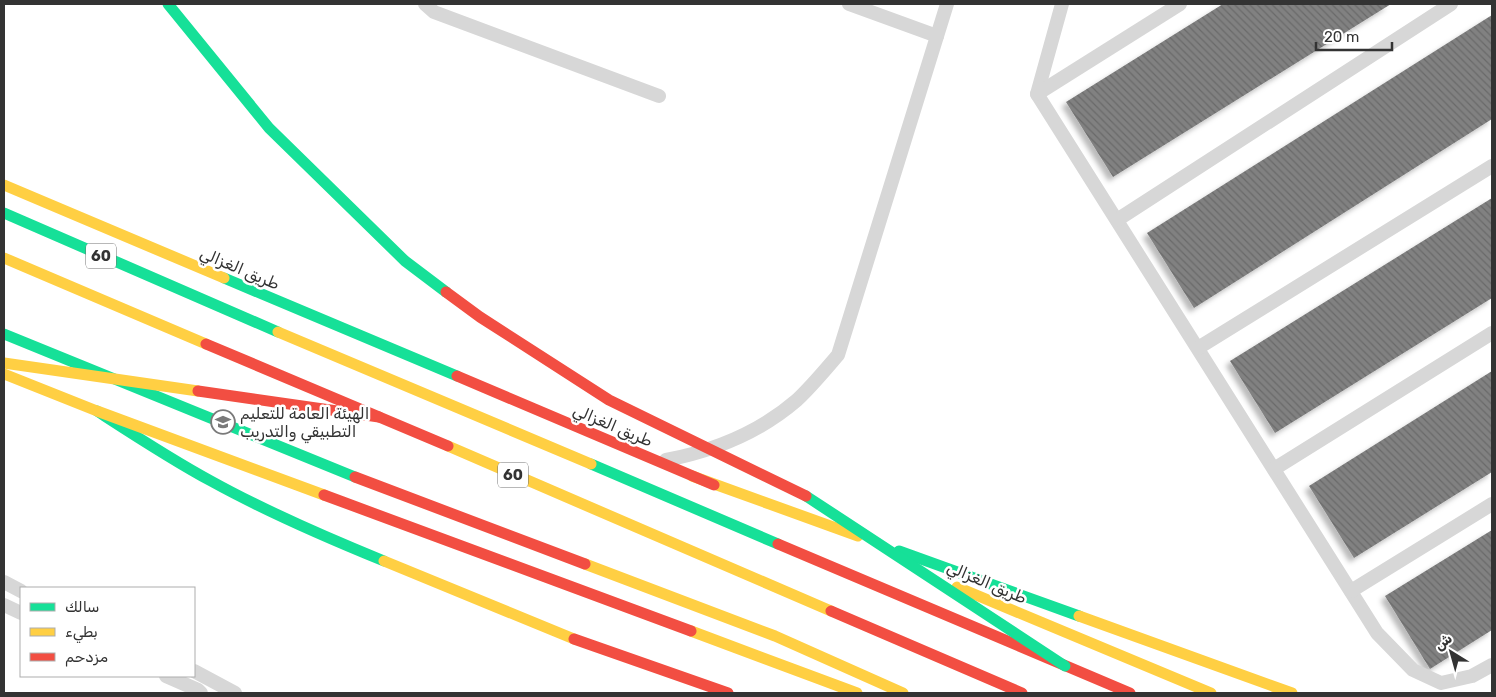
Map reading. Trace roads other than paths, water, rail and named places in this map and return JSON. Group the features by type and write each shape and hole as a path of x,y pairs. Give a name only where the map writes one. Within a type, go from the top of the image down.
{"main road":[{"path":"168,4 269,128 405,261 480,318 609,400 803,494 1065,666"},
{"name":"طريق الغزالي","path":"4,185 1211,693"},
{"name":"60","path":"4,213 208,302 1130,693"},
{"name":"60","path":"4,258 380,417 1022,693"},
{"path":"4,334 389,491 766,632 903,693"},
{"path":"4,363 380,417"},
{"path":"4,374 857,693"},
{"path":"97,410 152,447 210,481 273,513 337,542 580,641 728,693"},
{"path":"692,476 1292,693"}],"lane":[{"path":"425,4 434,12 659,96"},
{"path":"850,4 937,36"},
{"path":"657,461 688,456 717,447 758,427 796,400 838,355 947,4"},
{"path":"1062,4 1037,94 1377,633 1413,670 1441,683 1472,676 1492,665"},
{"path":"1037,94 1180,4"},
{"path":"1117,220 1451,4"},
{"path":"1198,348 1492,166"},
{"path":"1274,469 1492,332"},
{"path":"1351,591 1492,504"},
{"path":"4,582 20,590"},
{"path":"4,605 20,613"},
{"path":"195,672 235,693"},
{"path":"168,677 201,693"}],"place":[{"name":"الهيئة العامة للتعليم التطبيقي والتدريب","path":"223,422"}]}
